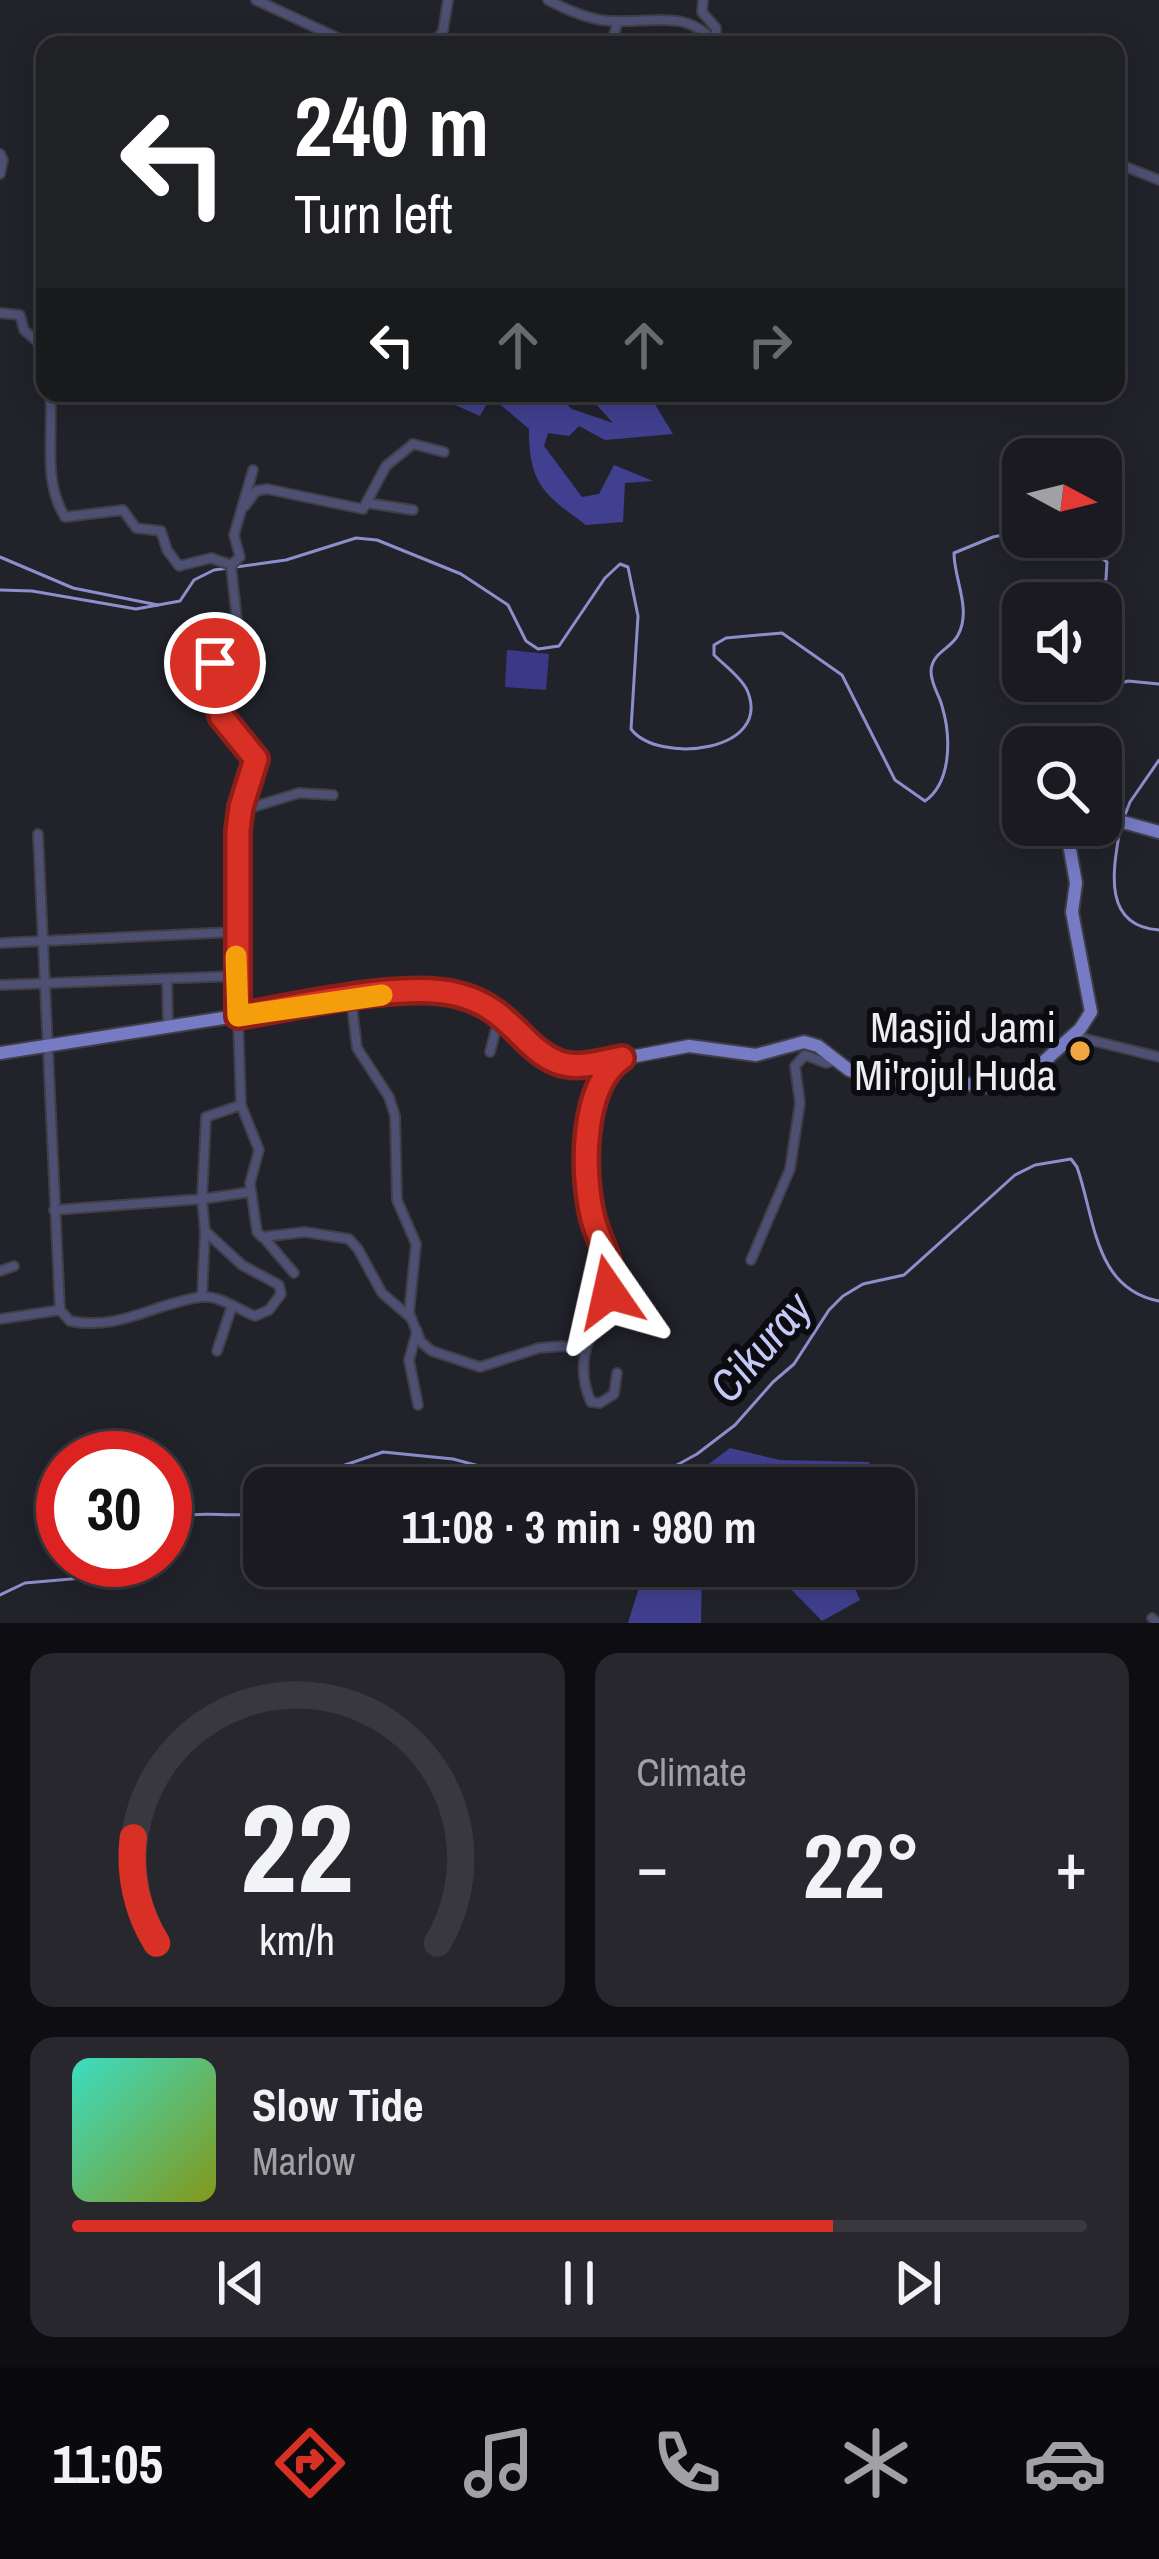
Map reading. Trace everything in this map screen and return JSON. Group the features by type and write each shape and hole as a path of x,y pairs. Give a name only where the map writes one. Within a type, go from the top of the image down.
{"main road":[{"path":"1122,822 1159,832"},
{"path":"0,1053 351,998 457,994 500,1012 558,1063 584,1066 689,1046 756,1054 803,1042 870,1077 1001,1085 1039,1066 1091,1012 1072,912 1076,883 1069,846"}],"street":[{"path":"256,0 334,36"},
{"path":"439,36 448,0"},
{"path":"548,0 584,17 682,19 707,36"},
{"path":"703,0 702,12 716,28 717,36"},
{"path":"614,36 618,21"},
{"path":"0,154 4,160 0,174"},
{"path":"1125,167 1159,180"},
{"path":"0,313 20,314 23,330 36,341"},
{"path":"51,402 49,478 65,517 123,510 136,528 161,531 179,566 211,558 232,566"},
{"path":"239,515 260,489 361,509 386,466 413,444 444,452"},
{"path":"232,566 240,557 234,535 253,470"},
{"path":"367,503 413,510"},
{"path":"232,566 241,658 215,663 221,716 256,759 240,811 236,976 241,1105 259,1150 250,1192 257,1232 294,1273"},
{"path":"240,811 299,794 333,795"},
{"path":"38,834 60,1310 70,1321 86,1324 132,1318 202,1297 261,1316 276,1304 281,1288 242,1264 205,1231"},
{"path":"0,943 236,932"},
{"path":"0,986 236,976"},
{"path":"167,979 168,1028"},
{"path":"351,998 357,1048 389,1097 395,1116 397,1200 416,1244 411,1318"},
{"path":"490,1052 500,1012"},
{"path":"1072,1036 1159,1057"},
{"path":"751,1260 778,1203 798,1135 795,1066 805,1055 834,1061"},
{"path":"617,1373 614,1394 600,1403 591,1402 587,1392 589,1329 612,1280 591,1213 585,1149 606,1070 622,1058"},
{"path":"202,1297 206,1117 241,1105"},
{"path":"54,1210 250,1192"},
{"path":"264,1237 305,1232 349,1239 382,1294 411,1318 426,1348 480,1367 539,1348 586,1351"},
{"path":"0,1271 14,1266"},
{"path":"218,1351 232,1306"},
{"path":"0,1319 60,1310"},
{"path":"418,1329 409,1360 418,1405"}],"shaded area":[{"path":"456,402 488,402 480,416"},
{"path":"493,402 564,402 613,423 594,402 653,402 673,434 605,440 579,426 569,436 548,433 544,446 582,497 599,494 614,465 653,481 625,483 623,522 586,525 542,486 532,463 529,429"},
{"path":"507,650 549,654 546,690 505,687"},
{"path":"730,1448 780,1460 869,1462 870,1467 705,1467"},
{"path":"639,1587 702,1587 701,1623 628,1623"},
{"path":"789,1587 854,1587 860,1600 822,1621"}],"waterway":[{"path":"0,590 136,609 180,601 194,580 214,570 286,560 356,538 377,540 461,574 508,605 526,641 538,649 559,646 605,578 620,564 628,567 638,616 631,729 645,740 687,749 729,739 744,727 751,711 747,690 714,655 714,645 726,638 782,633 842,675 895,780 925,801 940,782 947,758 945,718 931,671 962,625 954,553 1002,535"},
{"path":"0,557 73,588 158,605"},
{"path":"1101,558 1107,562 1104,582"},
{"path":"1122,683 1159,684"},
{"path":"1123,820 1159,760"},
{"path":"1117,846 1114,878 1120,907 1141,926 1159,930"},
{"name":"Cikuray","path":"673,1467 735,1425 794,1364 843,1296 863,1284 904,1275 1015,1175 1035,1165 1071,1159 1109,1267 1138,1294 1159,1301"},
{"name":"Cikuray","path":"339,1467 383,1452 483,1467"},
{"name":"Cikuray","path":"192,1515 243,1515"},
{"name":"Cikuray","path":"0,1595 36,1582"}],"slow traffic":[{"path":"236,956 238,1016 382,995"}],"place":[{"name":"Masjid Jami Mi'rojul Huda","path":"1080,1051"}],"route":[{"path":"215,663 221,716 256,759 238,830 238,1016 388,994 457,994 500,1012 558,1063 584,1066 622,1058 606,1070 585,1149 591,1213 611,1270 609,1292"}]}
